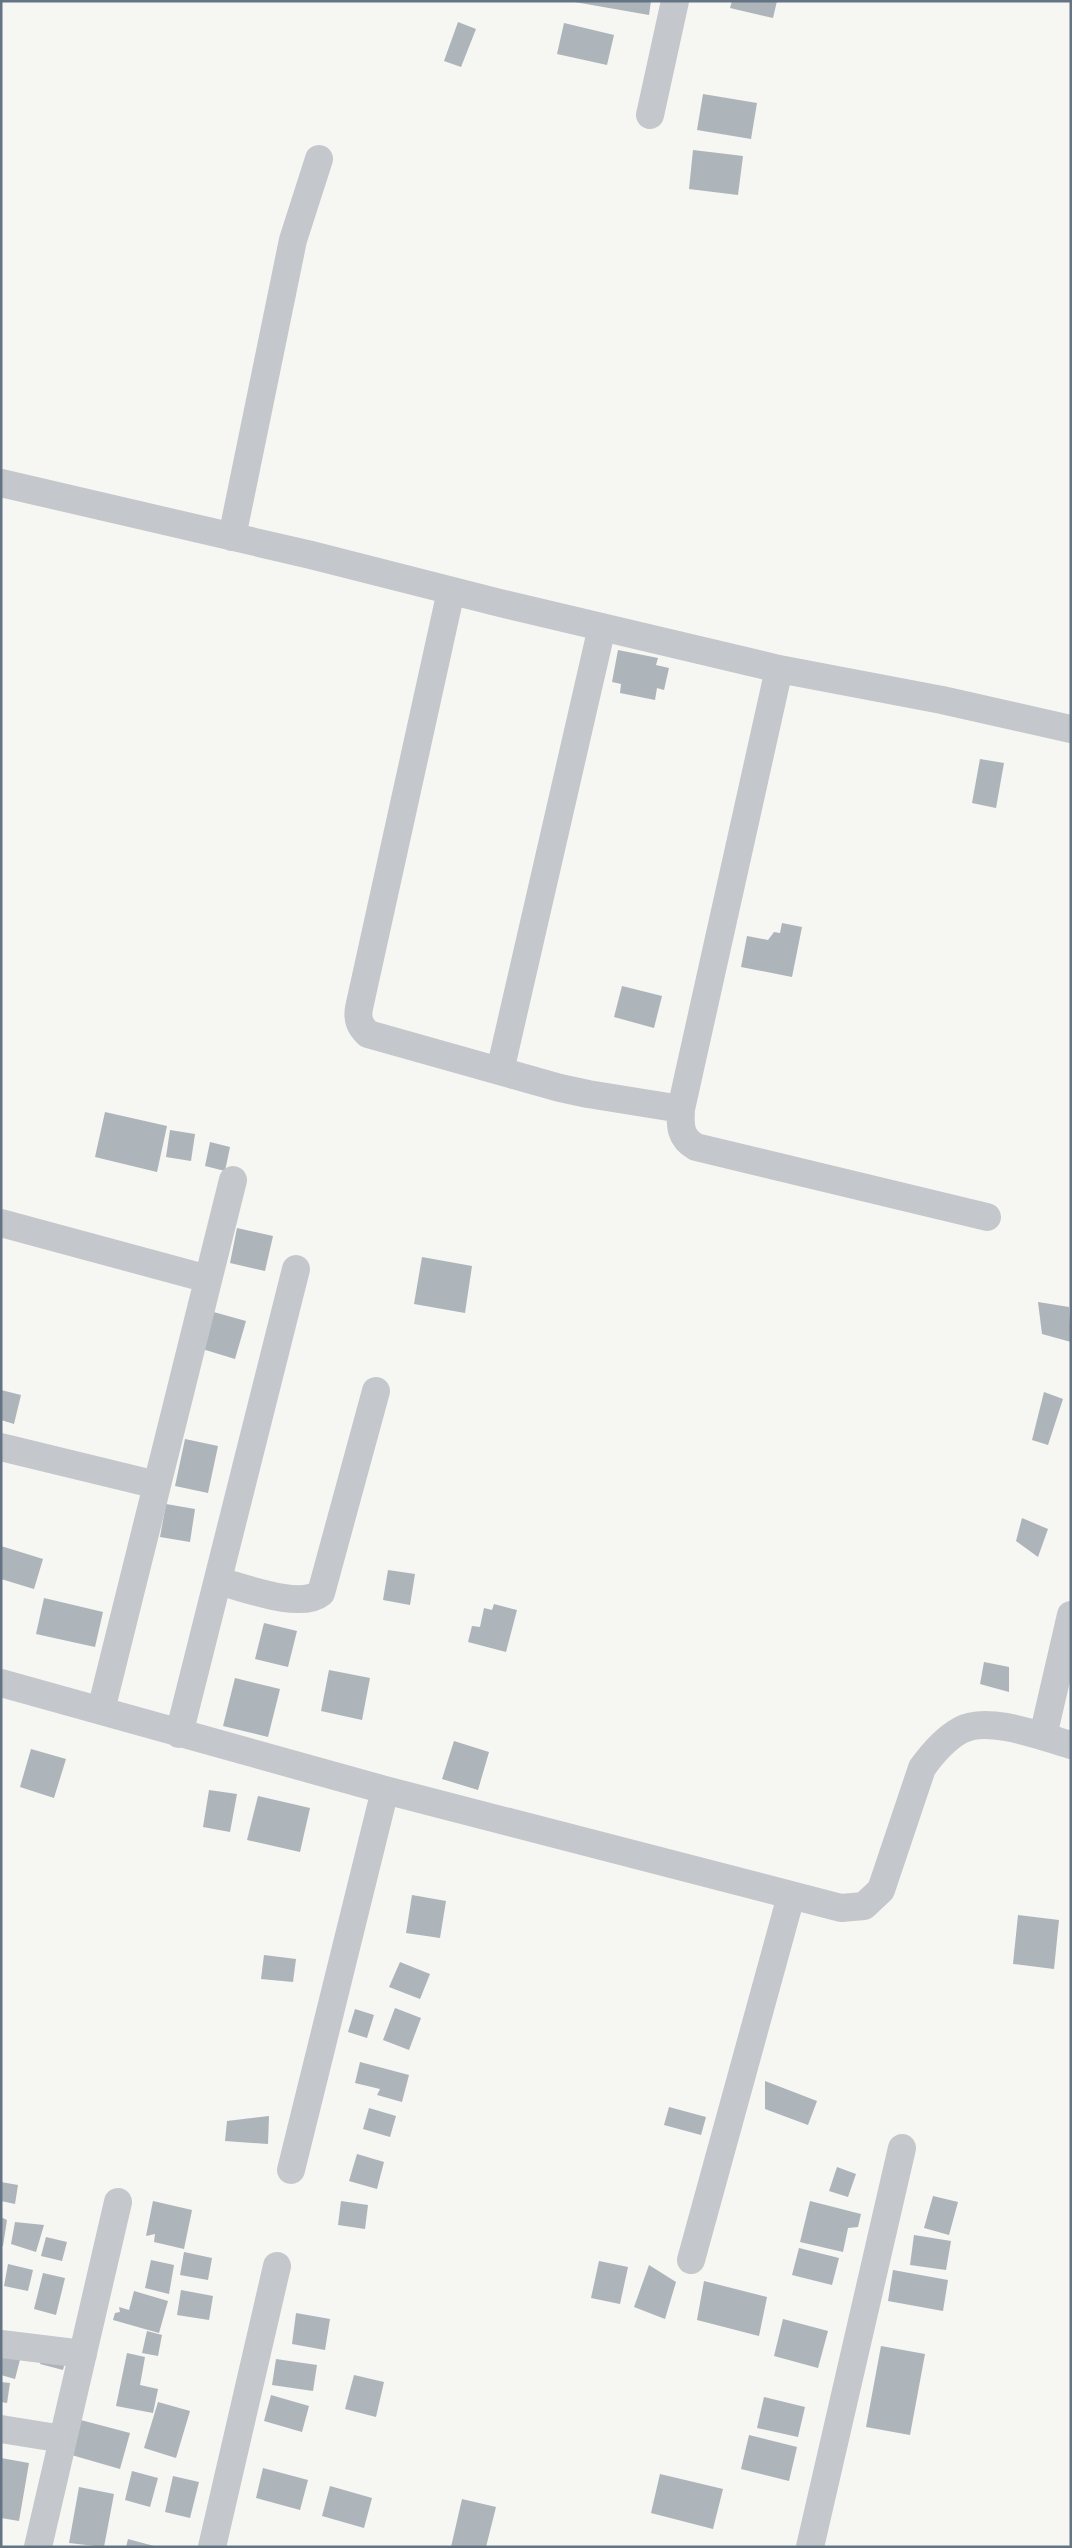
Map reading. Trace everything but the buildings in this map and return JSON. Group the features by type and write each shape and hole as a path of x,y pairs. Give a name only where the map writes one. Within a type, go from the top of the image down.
{"street":[{"path":"650,115 675,1"},
{"path":"232,537 293,240 319,159"},
{"path":"1,483 779,669 942,700 1071,729"},
{"path":"451,591 357,1017 361,1028 368,1034 588,1094 682,1109"},
{"path":"500,1070 602,627"},
{"path":"779,669 682,1109 681,1127 684,1137 696,1147 987,1218"},
{"path":"100,1710 233,1180"},
{"path":"1,1223 208,1278"},
{"path":"179,1734 296,1270"},
{"path":"218,1580 294,1600 309,1600 321,1593 376,1391"},
{"path":"1,1447 157,1485"},
{"path":"1043,1736 1071,1615"},
{"path":"1,1683 385,1790 841,1908 864,1906 881,1890 922,1768 932,1754 961,1730 977,1726 996,1726 1043,1736 1071,1745"},
{"path":"291,2170 385,1790"},
{"path":"692,2260 791,1896"},
{"path":"810,2547 902,2148"},
{"path":"38,2547 118,2202"},
{"path":"212,2547 277,2266"},
{"path":"1,2344 83,2354"},
{"path":"1,2429 63,2439"}]}
